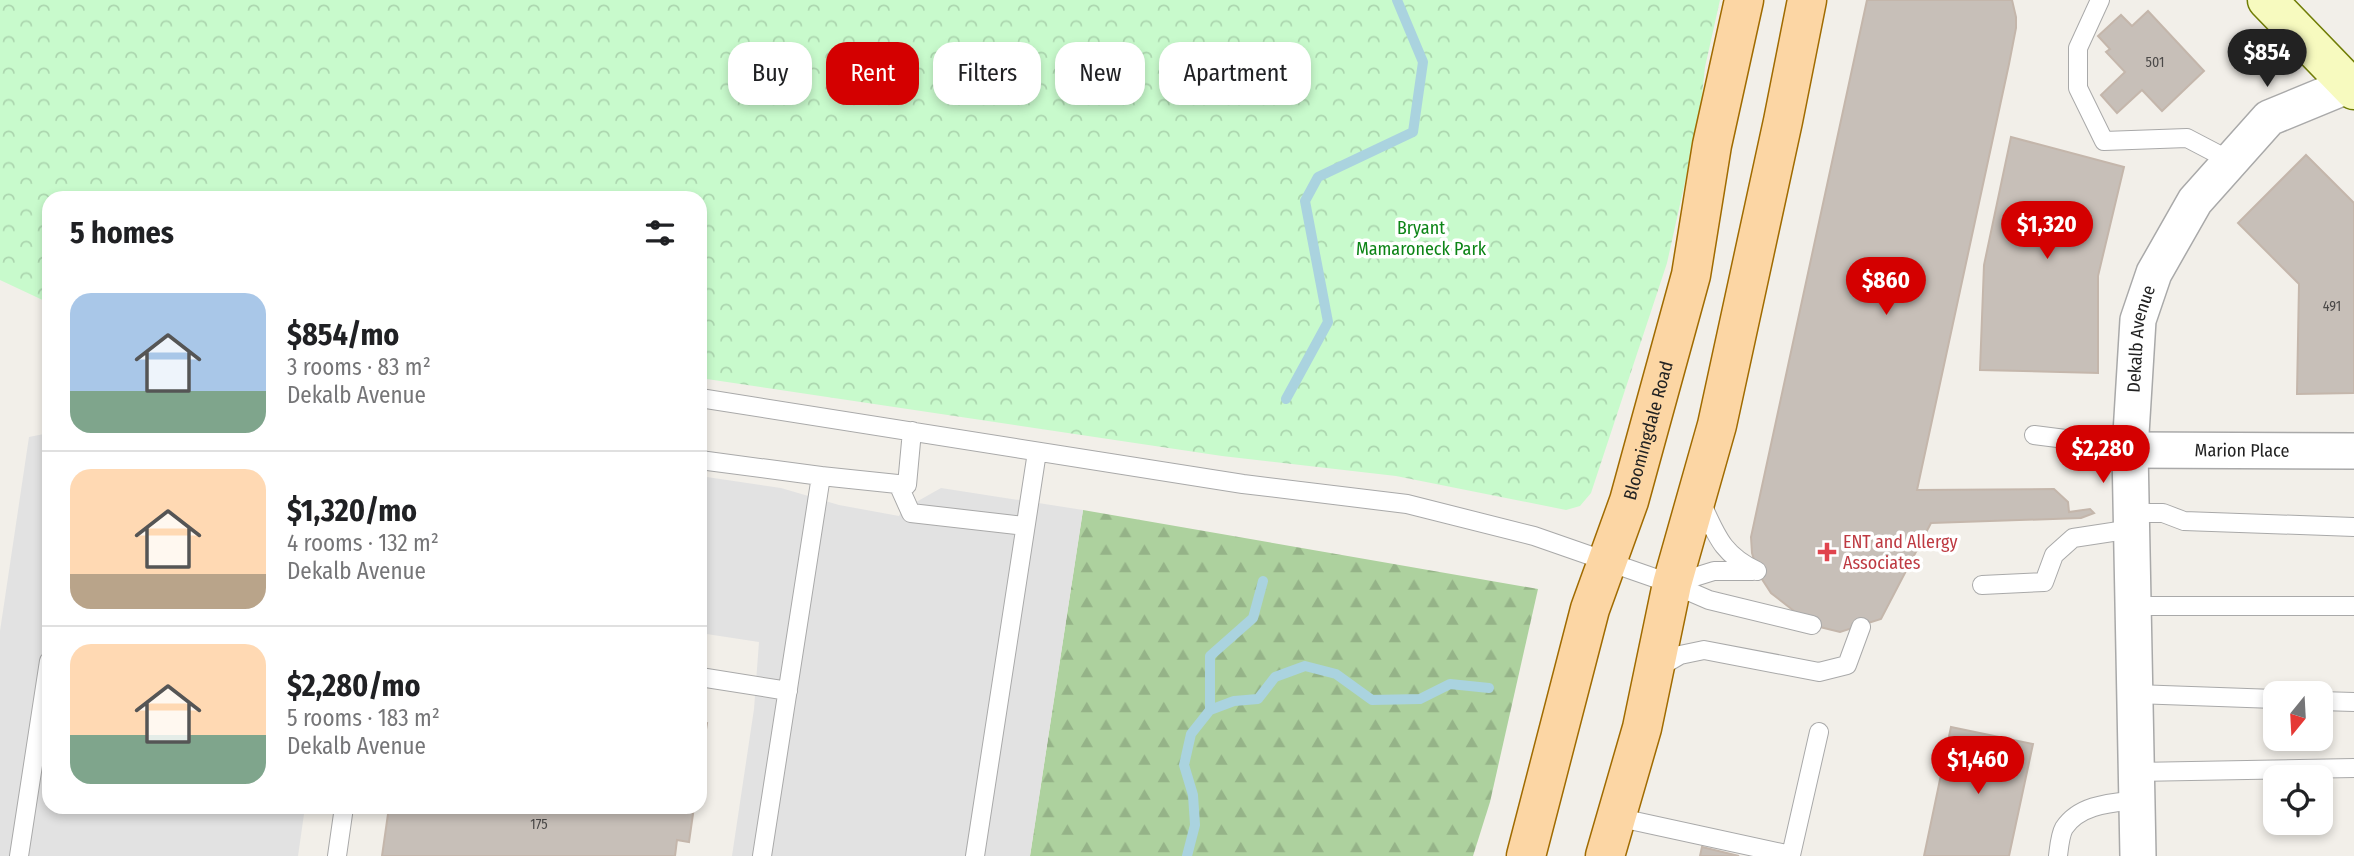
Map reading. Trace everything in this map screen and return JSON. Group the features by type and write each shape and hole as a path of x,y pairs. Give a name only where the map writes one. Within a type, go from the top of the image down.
{"main road":[{"name":"Bloomingdale Road","path":"1526,856 1590,609 1629,501 1691,275 1712,145 1744,0"},
{"path":"1605,856 1642,728 1672,584 1699,496 1807,0"},
{"path":"2267,0 2353,87"}],"street":[{"name":"Dekalb Avenue","path":"2138,856 2130,450 2138,320 2145,294 2172,239 2195,201 2269,118 2353,87"},
{"name":"Marion Place","path":"2130,450 2354,451"}],"lane":[{"path":"2099,0 2078,48 2078,88 2104,141 2187,138 2231,161"},
{"path":"707,399 1243,485 1407,504 1534,536 1672,584 1709,600 1812,625"},
{"path":"707,461 907,485 912,431"},
{"path":"2034,435 2130,450"},
{"path":"975,856 1037,452"},
{"path":"762,856 821,476"},
{"path":"898,484 911,513 1025,526"},
{"path":"1672,584 1714,570 1757,571 1729,555 1699,496"},
{"path":"1982,585 2044,582 2054,555 2073,538 2163,513 2184,521 2354,527"},
{"path":"2133,606 2354,606"},
{"path":"1653,671 1681,654 1704,650 1819,672 1847,665 1861,626"},
{"path":"707,678 788,691"},
{"path":"2135,694 2263,699"},
{"path":"2333,701 2354,702"},
{"path":"19,856 42,706"},
{"path":"1616,817 1791,855 1819,732"},
{"path":"2058,856 2063,829 2083,811 2108,803 2137,786 2354,768"},
{"path":"337,856 343,814"}],"green space":[{"name":"Bryant Mamaroneck Park","path":"0,0 1720,0 1705,67 1700,114 1667,263 1591,493 1580,506 1566,510 1396,476 1222,456 707,379 707,191 42,191 42,300 0,280"},
{"path":"1083,510 1538,589 1490,802 1473,856 1030,856"}],"shaded area":[{"path":"42,434 42,814 304,814 298,856 0,856 0,631 29,437"},
{"path":"707,477 781,488 839,505 899,516 902,510 941,488 1083,510 1030,856 732,856 754,709 759,642 707,634"}],"building":[{"path":"1867,0 2012,0 2016,17 2009,64 1917,490 2054,489 2068,502 2069,512 2090,509 2094,513 2081,518 1931,523 1881,619 1840,632 1812,625 1771,593 1758,573 1751,537"},
{"path":"2148,11 2204,71 2162,111 2142,90 2117,113 2101,95 2125,72 2106,52 2110,49 2098,36 2121,15 2132,26"},
{"path":"2011,137 2124,167 2098,276 2098,373 1980,370 1984,265"},
{"path":"2306,155 2354,203 2354,393 2297,394 2299,284 2238,223"},
{"path":"1951,727 2033,744 2009,856 1924,856"},
{"path":"388,814 693,814 689,842 677,840 675,856 382,856"},
{"path":"1702,847 1739,856 1700,856"}],"waterway":[{"path":"1286,399 1328,322 1305,201 1318,177 1413,132 1423,62 1397,0"},
{"path":"1210,710 1210,656 1253,618 1263,581"},
{"path":"1187,856 1195,825 1193,795 1184,765 1191,734 1210,710 1234,701 1258,699 1275,677 1305,666 1336,674 1372,700 1420,699 1450,684 1489,688"}],"place":[{"name":"ENT and Allergy Associates","path":"1827,552"}]}
